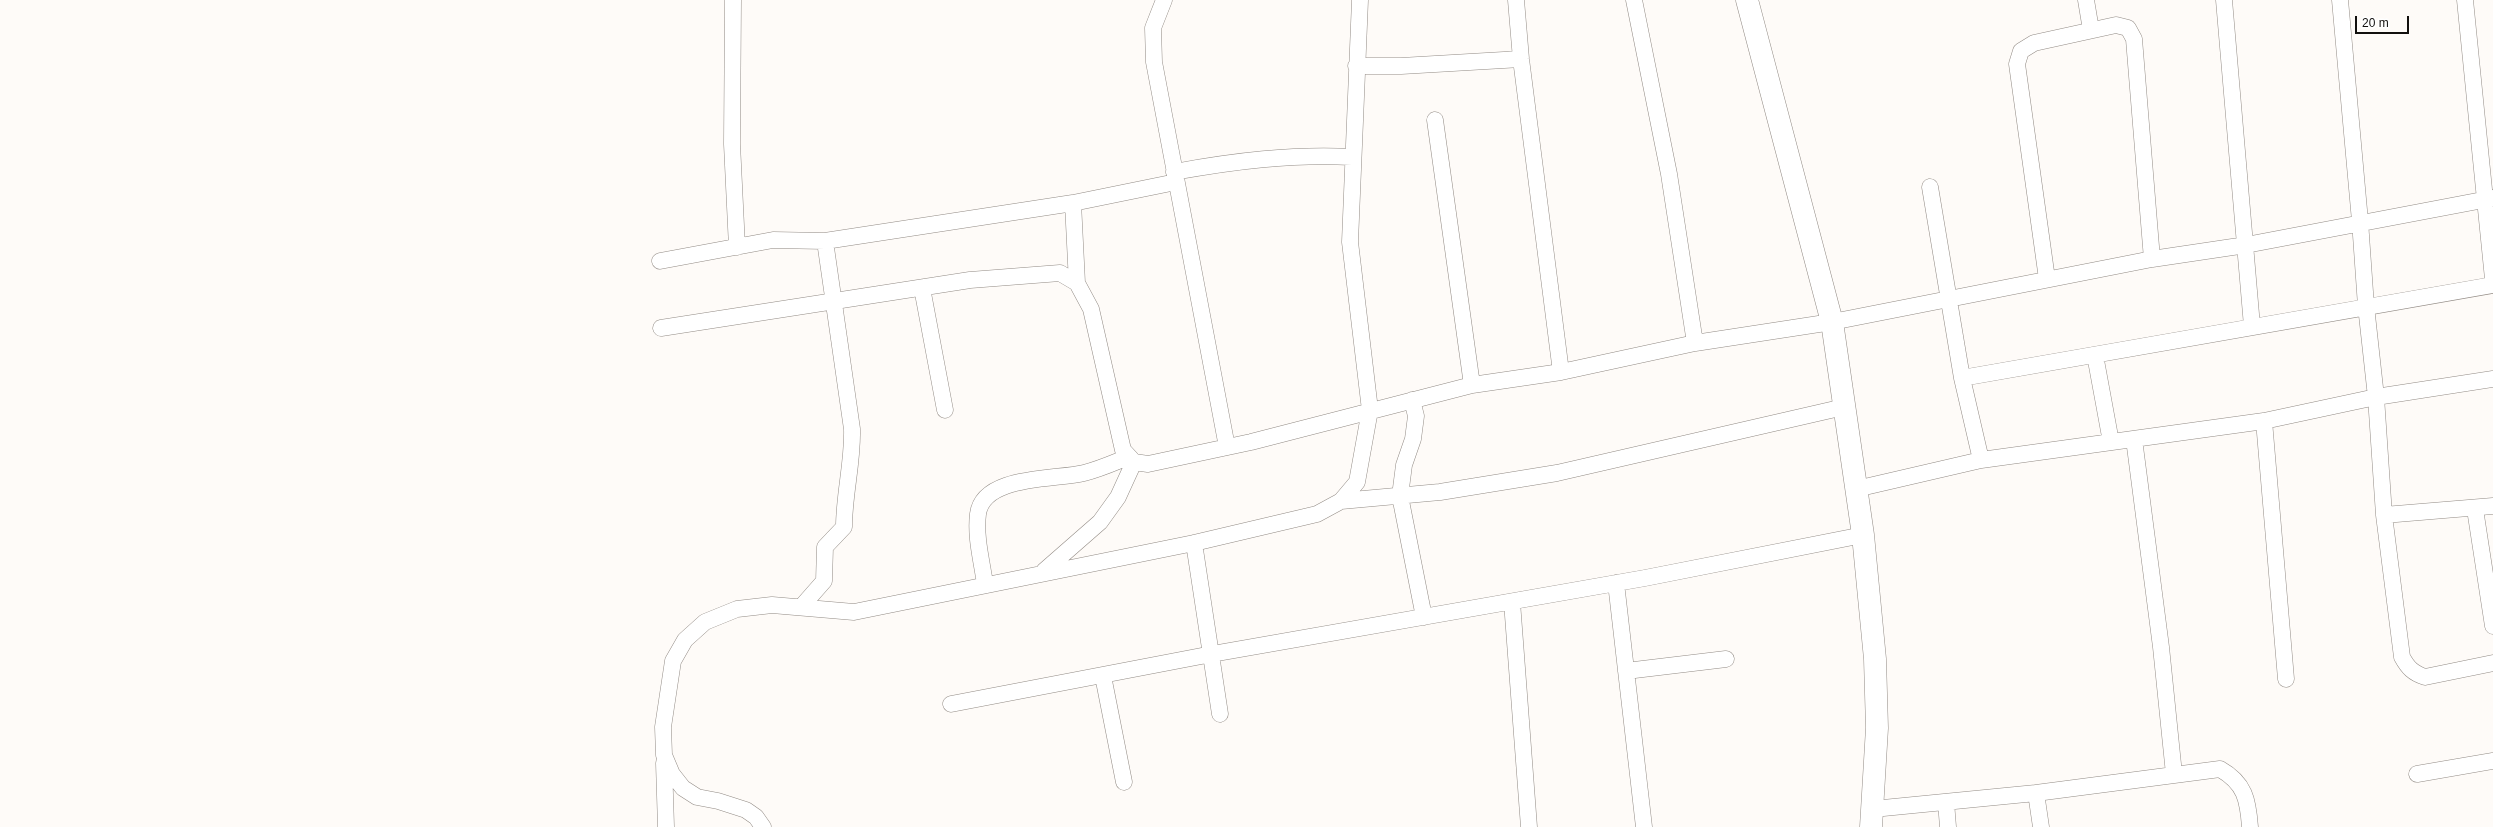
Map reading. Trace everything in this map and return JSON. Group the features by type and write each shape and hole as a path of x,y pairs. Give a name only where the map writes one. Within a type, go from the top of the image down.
{"street":[{"path":"733,0 732,144 736,246"},
{"path":"1164,0 1154,28 1154,62 1227,447"},
{"path":"666,827 663,727 668,685 674,661 685,640 705,622 736,609 772,605 802,606 854,612 1194,542 1316,514 1341,501 1357,482 1370,410 1350,242 1352,157 1360,0"},
{"path":"1516,0 1521,59 1561,372"},
{"path":"1634,0 1669,174 1695,343"},
{"path":"1747,0 1832,322 1863,535 1875,659 1877,728 1872,818 1946,802 2036,793 2220,769 2234,777 2242,789 2249,810 2250,827"},
{"path":"2086,0 2091,30"},
{"path":"2224,0 2252,326"},
{"path":"2340,0 2360,221 2366,306 2376,397 2384,515 2402,657 2408,668 2416,674 2425,677 2493,663"},
{"path":"2465,0 2489,198 2493,279"},
{"path":"2047,279 2017,64 2021,51 2034,42 2116,25 2128,28 2134,39 2152,259"},
{"path":"1356,66 1401,66 1521,59"},
{"path":"1435,120 1472,385"},
{"path":"660,261 772,240 825,241 1073,203 1175,177 1271,157 1308,155 1352,157"},
{"path":"1930,187 1962,378 1981,460"},
{"path":"1073,203 1077,283 1091,309 1123,450 1131,459 1148,464 1227,447 1472,385 1561,372 1695,343 1832,322 2152,259 2246,245 2360,221 2489,198"},
{"path":"802,606 824,581 825,547 844,527 844,499 853,456 852,429 835,302 825,241"},
{"path":"661,328 970,280 1060,273 1077,283"},
{"path":"1962,378 2366,306 2493,285"},
{"path":"922,288 945,410"},
{"path":"2095,355 2110,442"},
{"path":"1856,489 1981,460 2264,422 2376,397 2493,380"},
{"path":"1412,400 1416,416 1413,439 1404,465 1400,496 1424,617"},
{"path":"1341,501 1440,492 1557,473 1844,407"},
{"path":"2264,422 2286,679"},
{"path":"2134,439 2161,647 2174,774"},
{"path":"1042,573 1100,522 1118,496 1131,459"},
{"path":"985,584 977,528 978,513 982,502 993,491 1006,484 1084,473 1131,459"},
{"path":"2384,515 2475,509 2493,506"},
{"path":"2475,509 2493,626"},
{"path":"951,704 1212,654 1616,583 1863,535"},
{"path":"1194,542 1220,714"},
{"path":"1616,583 1644,827"},
{"path":"1512,602 1529,827"},
{"path":"1626,671 1726,659"},
{"path":"1103,676 1124,782"},
{"path":"664,755 672,774 683,788 697,797 718,801 746,810 756,817 763,827"},
{"path":"2417,774 2493,761"},
{"path":"2036,793 2041,827"},
{"path":"1946,802 1948,827"}]}
